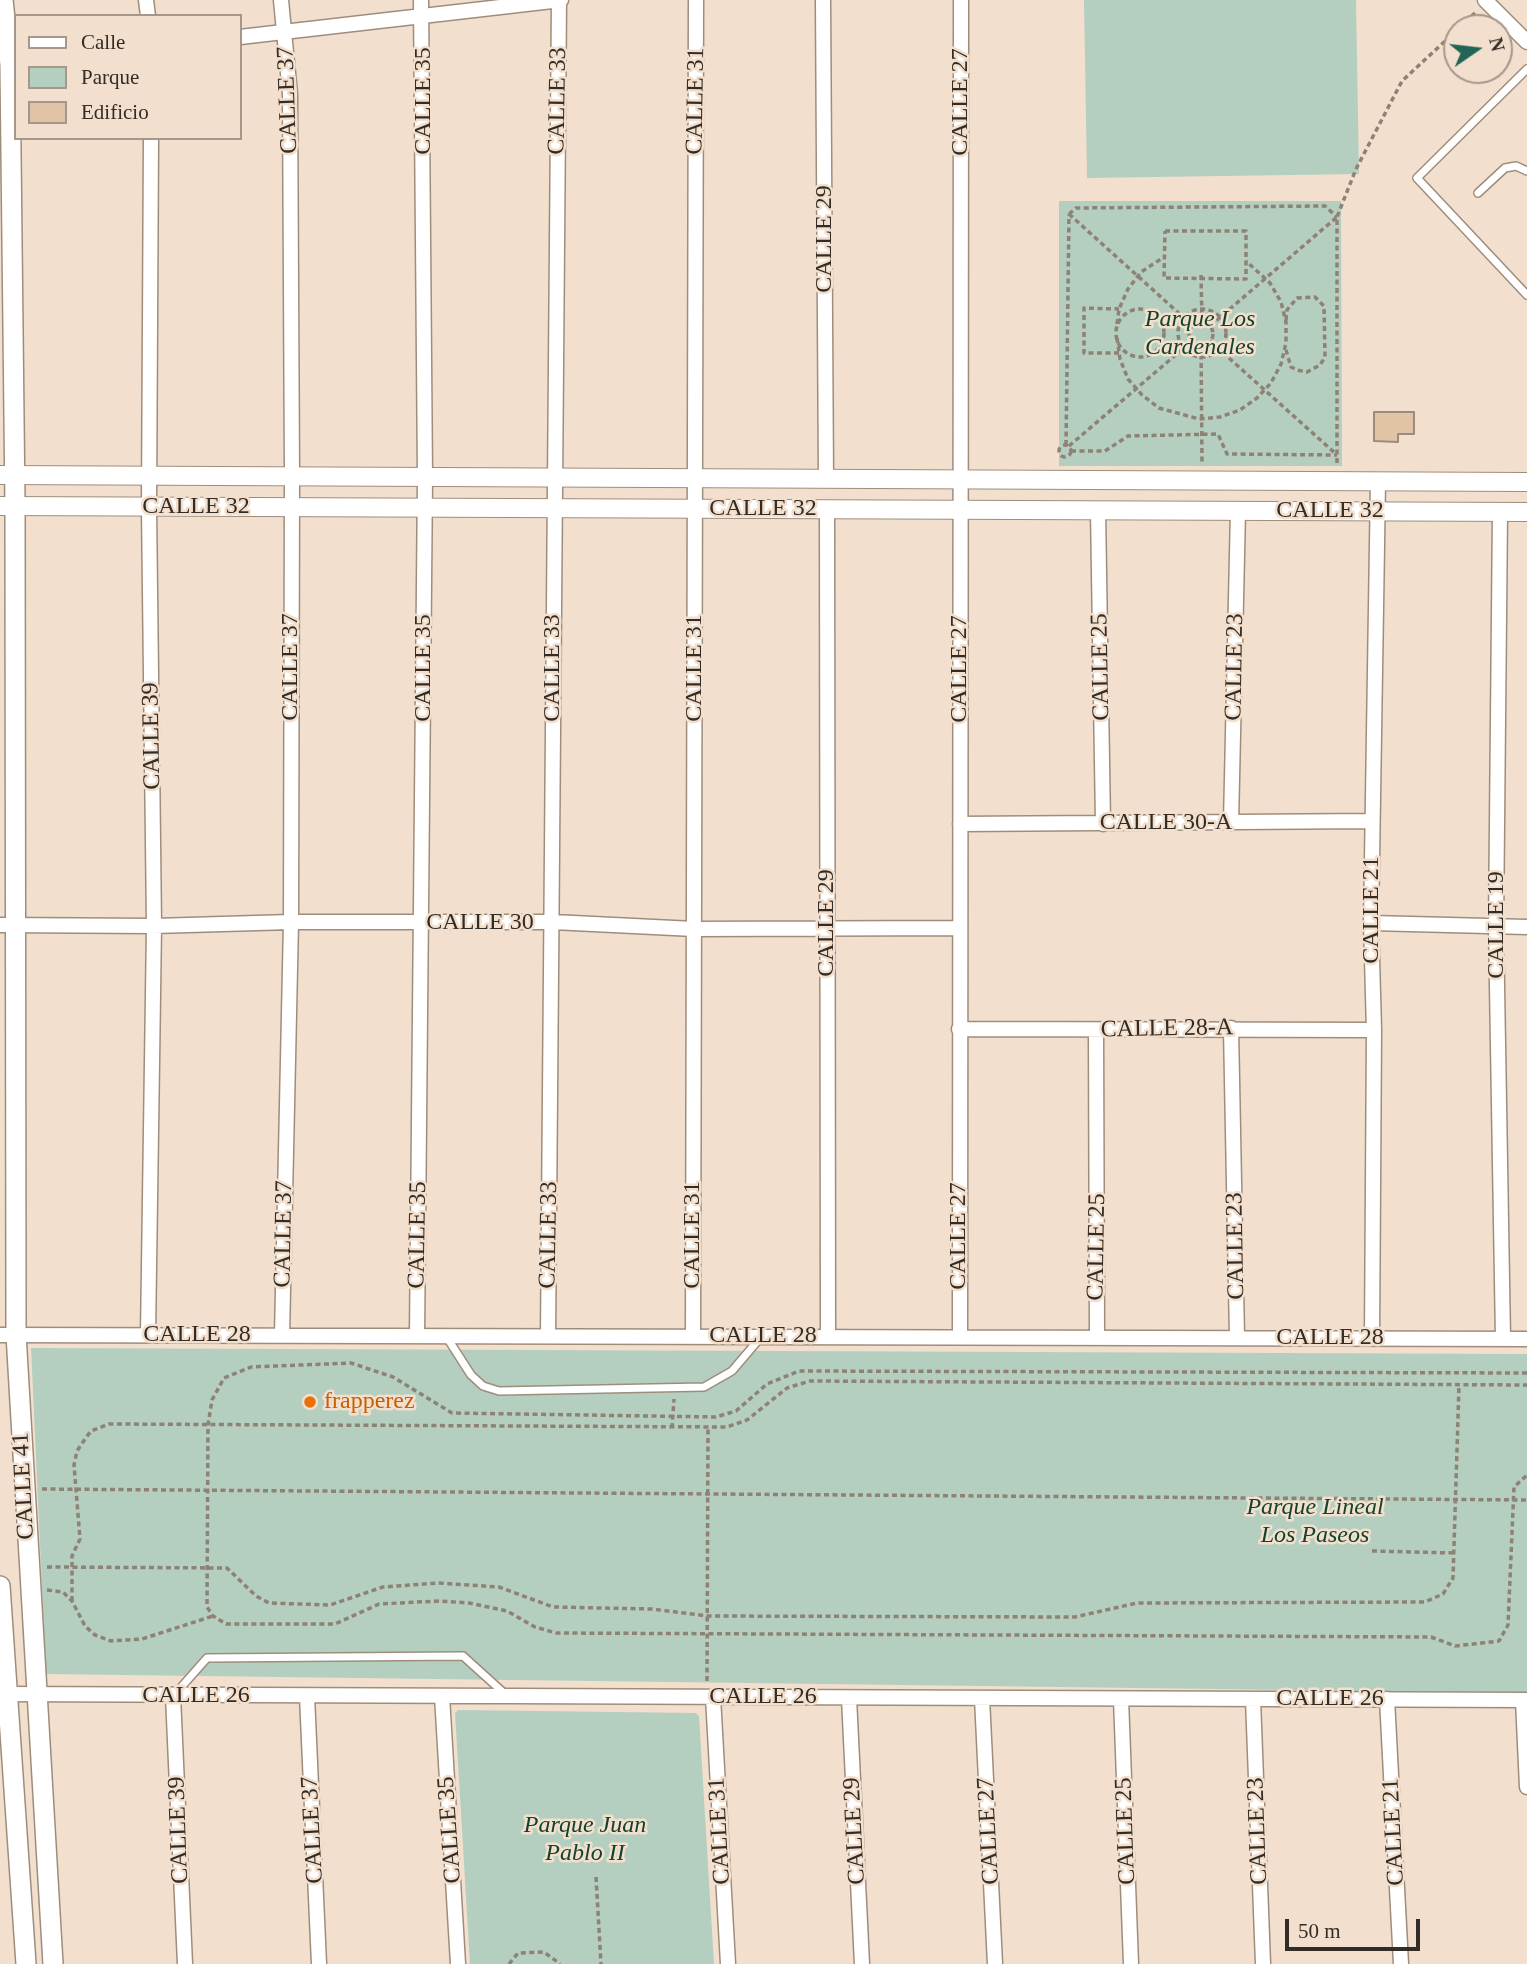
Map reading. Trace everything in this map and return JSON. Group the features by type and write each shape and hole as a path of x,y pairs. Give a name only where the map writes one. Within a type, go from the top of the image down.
{"main road":[{"name":"CALLE 41","path":"3,0 9,65 6,475 8,1335 29,1589 53,1963"},
{"path":"0,1586 3,1694 26,1964"}],"street":[{"name":"CALLE 37","path":"281,0 290,94 292,476 291,922 282,1335"},
{"name":"CALLE 35","path":"417,1335 425,508 421,0"},
{"path":"242,37 559,0"},
{"name":"CALLE 33","path":"548,1336 559,0"},
{"name":"CALLE 31","path":"693,1336 696,0"},
{"name":"CALLE 29","path":"823,0 826,479"},
{"name":"CALLE 27","path":"960,1337 961,0"},
{"path":"1481,5 1527,42"},
{"name":"CALLE 39","path":"148,1335 154,926 149,507 151,140"},
{"name":"CALLE 32","path":"6,475 1527,482"},
{"name":"CALLE 21","path":"1372,1338 1374,1030 1371,923 1378,481"},
{"name":"CALLE 32","path":"7,506 1527,512"},
{"name":"CALLE 29","path":"827,509 828,1337"},
{"name":"CALLE 25","path":"1098,510 1103,824"},
{"name":"CALLE 23","path":"1231,823 1238,510"},
{"name":"CALLE 19","path":"1500,512 1496,928 1503,1339"},
{"name":"CALLE 30-A","path":"960,824 1372,821"},
{"name":"CALLE 30","path":"8,925 553,922 694,929 960,928"},
{"path":"1371,923 1527,927"},
{"name":"CALLE 23","path":"1231,1028 1237,1338"},
{"name":"CALLE 28-A","path":"959,1029 1374,1030"},
{"name":"CALLE 25","path":"1096,1030 1097,1338"},
{"name":"CALLE 28","path":"8,1335 1527,1339"},
{"name":"CALLE 26","path":"3,1694 1525,1700"},
{"name":"CALLE 39","path":"173,1696 185,1964"},
{"name":"CALLE 37","path":"307,1696 319,1964"},
{"name":"CALLE 35","path":"442,1696 458,1964"},
{"name":"CALLE 31","path":"713,1697 728,1964"},
{"name":"CALLE 29","path":"849,1698 862,1964"},
{"name":"CALLE 27","path":"982,1698 995,1964"},
{"name":"CALLE 25","path":"1121,1699 1131,1964"},
{"name":"CALLE 23","path":"1253,1699 1264,1964"},
{"name":"CALLE 21","path":"1387,1699 1401,1964"},
{"path":"1525,1700 1527,1787"},
{"path":"16,1964 53,1963"}],"lane":[{"path":"1527,69 1417,178 1527,295"},
{"path":"1478,192 1505,167 1516,166 1527,171"},
{"path":"446,1336 471,1375 483,1386 499,1391 705,1387 732,1371 762,1336"},
{"path":"173,1696 206,1658 463,1656 508,1697"}],"path":[{"path":"1337,463 1337,217 1356,169 1402,81 1443,43"},
{"path":"1337,217 1325,206 1076,208 1069,214 1068,448 1065,459 1059,449 1068,448 1105,451 1128,436 1218,434 1227,454 1337,455"},
{"path":"1069,214 1193,326"},
{"path":"1210,326 1337,217"},
{"path":"1165,231 1246,231 1246,261 1246,279 1164,278 1165,231"},
{"path":"1164,257 1138,276 1119,309 1116,329 1119,353 1128,379 1159,408 1178,416 1202,419 1240,410 1265,390 1281,364 1286,343"},
{"path":"1246,261 1265,278 1280,302 1286,322"},
{"path":"1201,277 1202,323"},
{"path":"1315,297 1324,306 1325,357 1320,365 1307,372 1297,370 1288,360 1286,322 1287,310 1297,298 1315,297"},
{"path":"1119,309 1084,308 1084,353 1119,353"},
{"path":"1202,309 1220,317 1226,334 1220,350 1201,357 1191,355 1183,348 1178,335 1184,318 1202,309"},
{"path":"1116,329 1130,311 1145,310 1158,317 1164,332 1159,346 1147,356 1132,355 1120,345 1117,338"},
{"path":"1202,323 1210,326 1213,333 1210,341 1201,346 1192,341 1190,333 1193,326 1202,323"},
{"path":"1068,448 1192,341"},
{"path":"1210,341 1337,455"},
{"path":"1201,346 1202,463"},
{"path":"1527,1373 799,1371 767,1384 736,1411 726,1415 673,1416 452,1413 393,1377 351,1363 260,1366 233,1373 218,1386 212,1400 208,1425 206,1607 213,1616 226,1624 335,1624 379,1604 439,1601 507,1611 535,1627 556,1633 1431,1637 1455,1646 1499,1641 1508,1625 1514,1487 1527,1475"},
{"path":"72,1601 72,1556 80,1539 74,1465 77,1451 91,1431 102,1426 708,1428 736,1425 788,1388 810,1381 1527,1385"},
{"path":"39,1567 228,1568 256,1596 269,1603 330,1605 383,1587 438,1583 499,1587 553,1608 652,1609 708,1616 1075,1617 1137,1604 1408,1604 1434,1599 1443,1594 1453,1578 1459,1385"},
{"path":"672,1428 673,1416"},
{"path":"708,1428 708,1677"},
{"path":"41,1489 1527,1500"},
{"path":"1372,1551 1455,1553"},
{"path":"29,1589 63,1592 72,1601 85,1626 95,1635 111,1641 142,1639 213,1616"},
{"path":"596,1877 601,1964"},
{"path":"509,1964 518,1953 544,1952 560,1964"}],"green space":[{"path":"1084,0 1356,0 1359,174 1087,178"},
{"name":"Parque Los Cardenales","path":"1059,201 1341,201 1342,466 1059,466"},
{"name":"Parque Lineal Los Paseos","path":"31,1348 1527,1354 1527,1693 46,1674"},
{"name":"Parque Juan Pablo II","path":"458,1710 696,1713 699,1716 714,1964 470,1964 455,1713"}],"building":[{"path":"1374,412 1414,412 1414,434 1398,434 1398,442 1374,441"}],"place":[{"name":"frapperez","path":"310,1402"}]}
